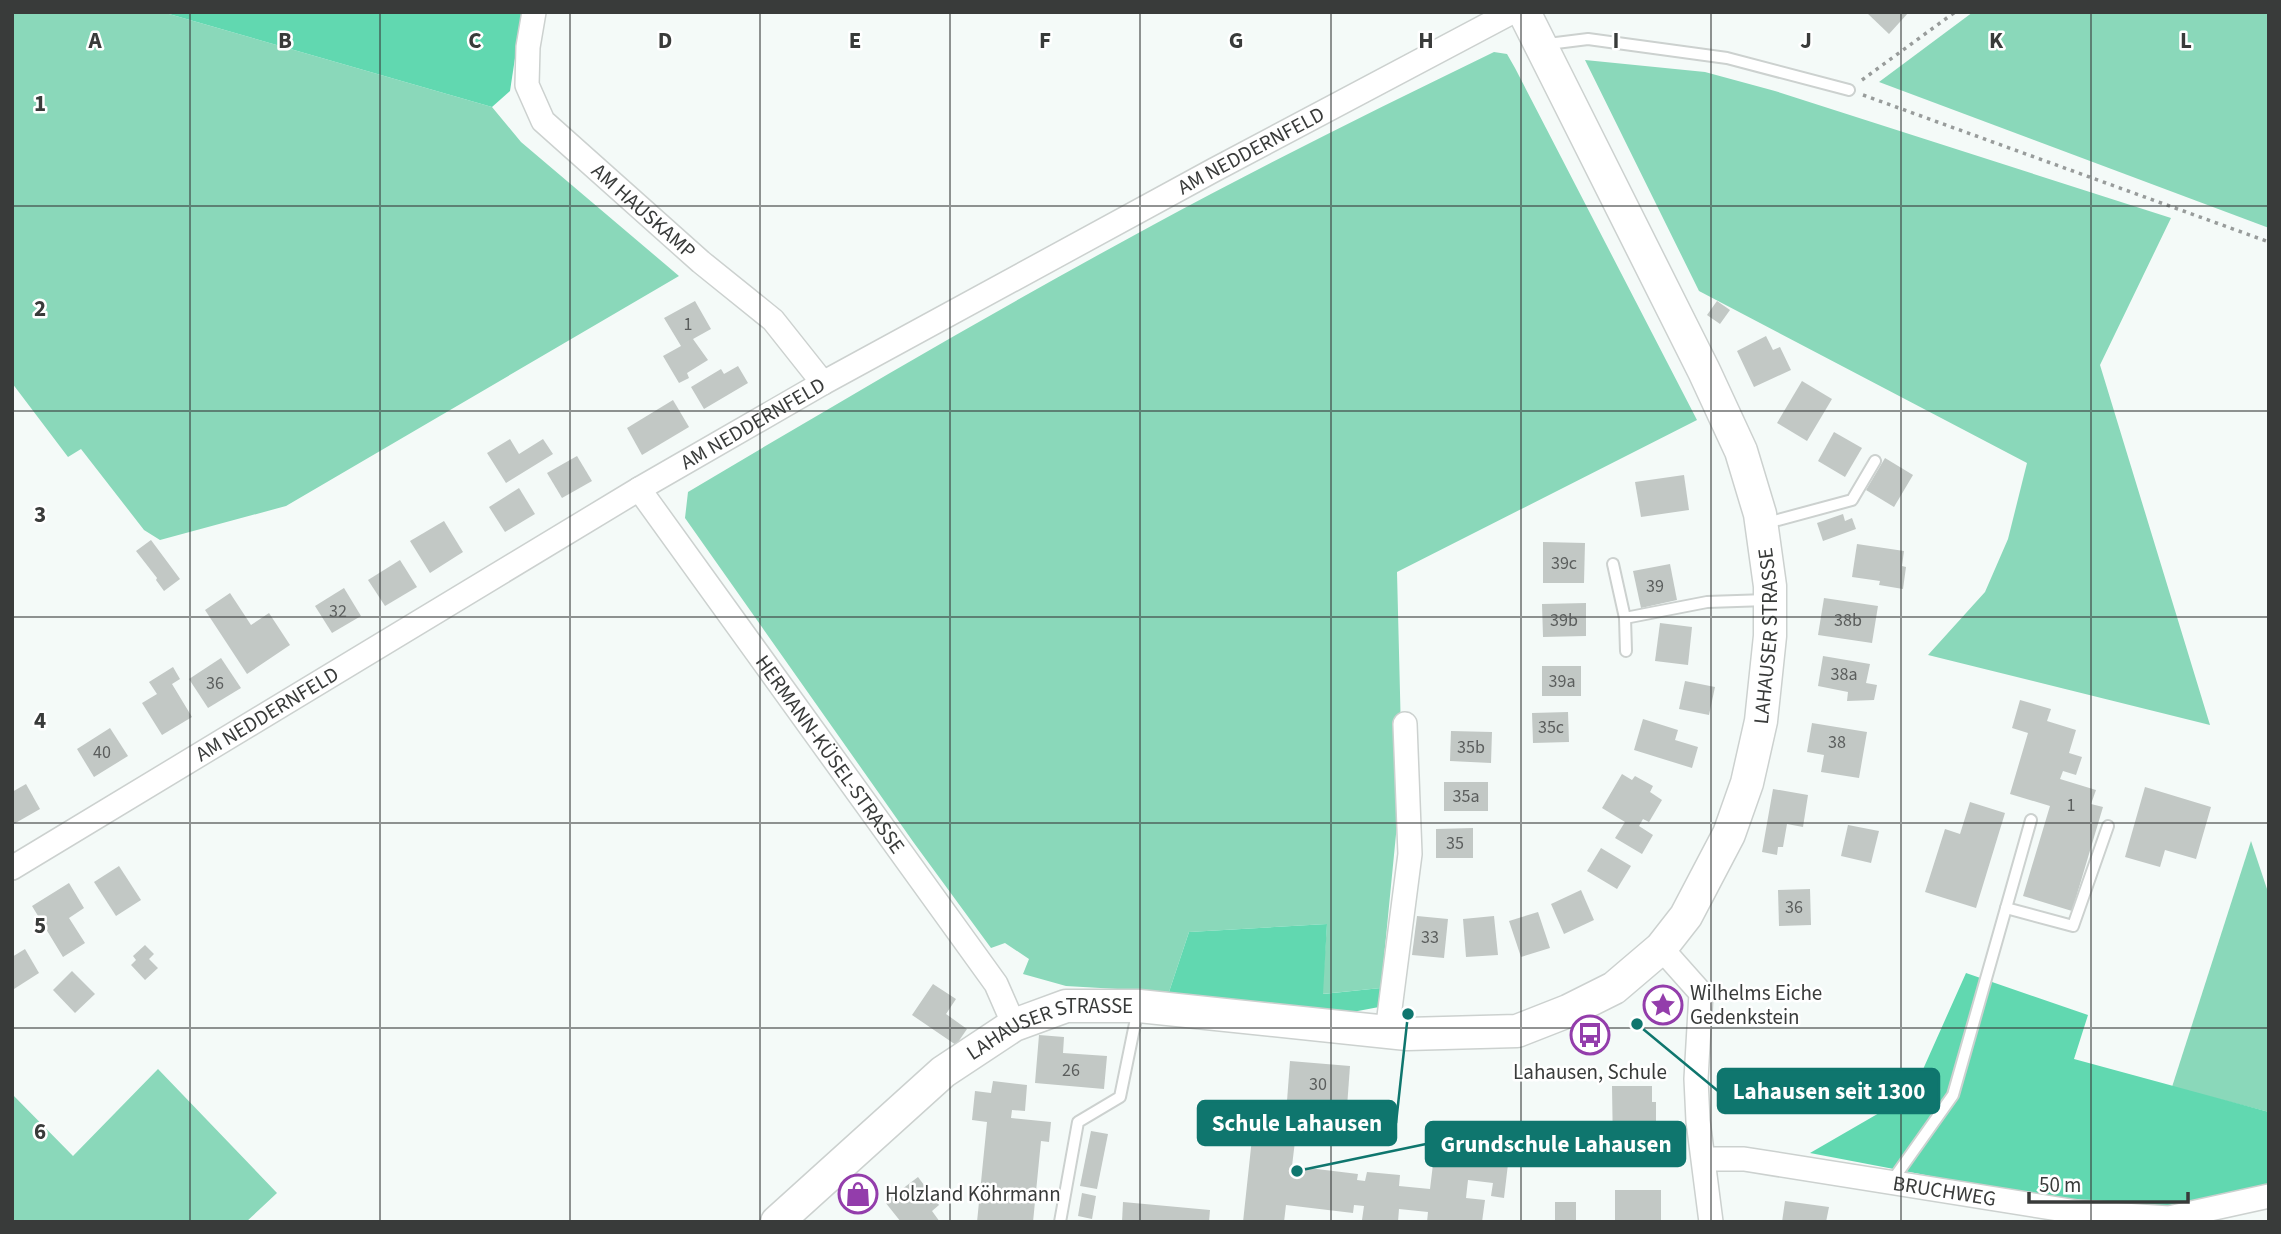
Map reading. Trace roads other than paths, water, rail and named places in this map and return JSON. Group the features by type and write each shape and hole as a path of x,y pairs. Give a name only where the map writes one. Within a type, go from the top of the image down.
{"street":[{"name":"AM HAUSKAMP","path":"534,12 527,47 527,85 543,121 701,262 773,320 813,367 823,383"},
{"name":"AM NEDDERNFELD","path":"12,868 639,489 823,383 1214,170 1512,12"},
{"name":"LAHAUSER STRASSE","path":"777,1222 943,1072 1014,1025 1066,1006 1139,1006 1433,1034 1517,1031 1568,1011 1614,988 1661,948 1686,916 1729,834 1747,783 1761,721 1770,636 1770,600 1762,524 1741,451 1704,371 1524,12"},
{"name":"HERMANN-KÜSEL-STRASSE","path":"639,489 996,984 1014,1025"},
{"path":"1387,1031 1410,854 1405,724"},
{"path":"1661,948 1701,993 1696,1079 1698,1121 1711,1222"},
{"name":"BRUCHWEG","path":"1704,1158 1744,1158 1892,1181 2077,1217 2169,1218 2269,1196"}],"lane":[{"path":"1542,49 1588,38 1727,58 1849,90"},
{"path":"1762,524 1852,500 1875,461"},
{"path":"1613,564 1625,618 1626,651"},
{"path":"1625,618 1707,602 1770,600"},
{"path":"1892,1181 1953,1095 2031,820"},
{"path":"2006,908 2073,926 2108,826"},
{"path":"1060,1222 1078,1122 1119,1097 1139,1006"}],"place":[{"name":"Wilhelms Eiche Gedenkstein","path":"1663,1005"},
{"name":"Schule Lahausen","path":"1408,1014"},
{"name":"Lahausen seit 1300","path":"1637,1024"},
{"name":"Lahausen, Schule","path":"1590,1035"},
{"name":"Grundschule Lahausen","path":"1297,1171"},
{"name":"Holzland Köhrmann","path":"858,1194"}]}
